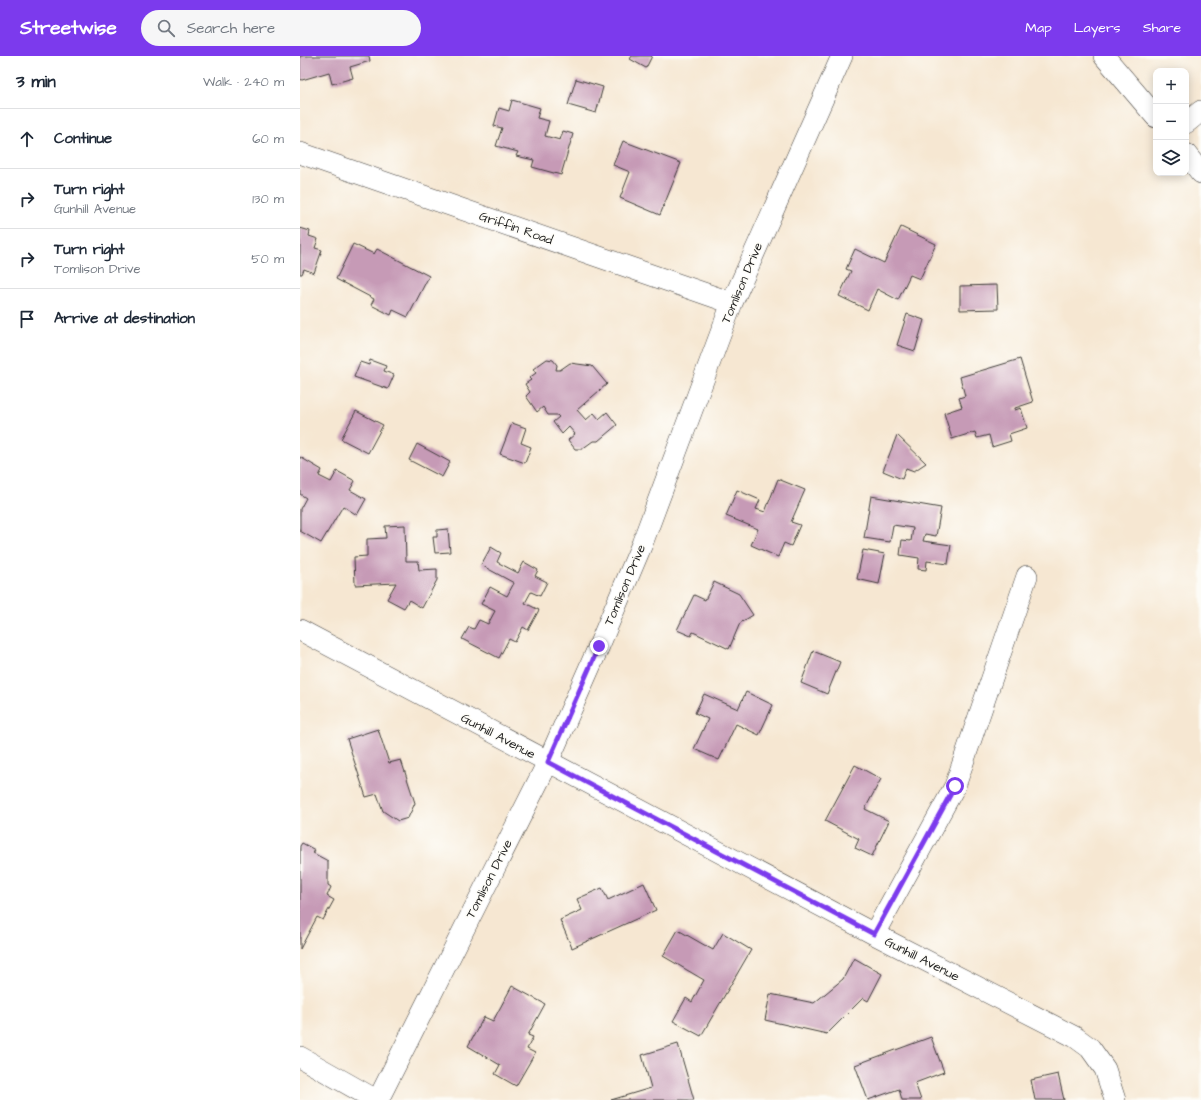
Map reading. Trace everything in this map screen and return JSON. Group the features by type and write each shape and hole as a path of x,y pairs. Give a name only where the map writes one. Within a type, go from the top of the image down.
{"street":[{"name":"Tomlison Drive","path":"377,1100 548,762 642,544 732,303 842,56"},
{"path":"1104,56 1153,113"},
{"path":"1189,121 1201,111"},
{"name":"Griffin Road","path":"300,153 732,303"},
{"path":"1189,158 1201,173"},
{"path":"874,934 955,786 1027,576"},
{"name":"Gunhill Avenue","path":"300,630 874,934 1075,1037 1090,1048 1105,1069 1115,1100"},
{"path":"300,1058 377,1100"}],"building":[{"path":"300,56 369,56 370,61 350,67 353,78 332,84 329,72 302,80 300,79"},
{"path":"632,56 652,56 646,68 630,59"},
{"path":"576,79 603,87 596,113 568,105"},
{"path":"512,100 540,108 537,118 549,121 545,136 560,140 563,131 573,134 561,175 532,167 534,160 516,156 518,152 496,146 502,128 494,126 499,108 509,111"},
{"path":"623,141 681,163 660,215 620,198 630,172 613,165"},
{"path":"901,227 936,244 920,279 910,275 898,300 877,289 868,310 839,296 851,271 846,269 855,249 884,263"},
{"path":"300,228 310,231 309,236 318,239 315,248 322,250 314,273 304,269 302,274 300,274"},
{"path":"353,244 374,254 377,249 429,276 408,317 393,310 391,315 371,305 374,299 336,279"},
{"path":"997,285 998,309 960,310 960,286"},
{"path":"907,314 924,320 915,351 897,345"},
{"path":"547,359 553,360 557,365 556,370 560,370 570,363 592,366 607,384 577,410 586,420 594,413 599,419 607,412 617,425 598,441 593,441 582,449 575,449 568,440 575,434 569,427 562,434 553,422 559,417 557,415 548,415 543,407 537,412 526,396 530,392 525,384 531,380 529,378 536,373 533,369"},
{"path":"1020,359 1033,402 1015,408 1015,410 1021,408 1027,428 1009,434 1011,441 992,447 989,435 977,438 975,432 952,439 944,413 962,407 959,398 965,396 960,377"},
{"path":"370,360 386,366 384,371 394,375 388,389 354,377 360,362 369,365"},
{"path":"356,411 383,425 368,453 341,439"},
{"path":"512,423 526,428 521,443 531,447 525,463 500,454"},
{"path":"897,435 926,463 914,471 906,468 902,479 883,471"},
{"path":"417,444 450,462 442,477 409,460"},
{"path":"300,457 322,470 319,476 331,482 337,471 355,481 350,490 366,499 357,515 343,506 321,543 300,531 300,509 306,498 300,494"},
{"path":"778,479 805,490 791,522 800,525 791,546 784,543 778,557 751,545 758,529 726,516 737,490 760,500 756,509 765,512"},
{"path":"871,496 941,508 936,536 925,534 923,541 951,545 948,564 927,561 926,570 918,569 919,558 900,555 902,540 911,541 913,528 893,525 890,542 864,538"},
{"path":"405,525 406,561 418,561 419,570 437,569 437,580 422,608 409,600 404,608 387,599 396,583 355,585 354,557 367,556 367,539 386,538 385,526"},
{"path":"448,529 450,552 435,553 433,537 437,537 437,530"},
{"path":"491,547 501,553 497,562 518,573 524,562 538,570 535,576 547,582 540,596 531,592 525,603 539,610 528,630 523,627 515,642 509,639 499,658 462,639 469,627 474,629 479,620 488,624 495,611 481,604 490,587 507,596 514,583 481,565"},
{"path":"863,550 885,554 879,584 857,579"},
{"path":"714,582 739,594 753,615 740,623 729,649 693,632 691,636 677,630 694,595 705,600"},
{"path":"813,651 840,662 827,694 801,683"},
{"path":"746,692 773,705 759,735 736,724 719,760 694,749 708,719 695,713 704,694 738,709"},
{"path":"378,729 389,763 401,760 415,803 408,818 398,821 383,811 377,794 366,797 347,739"},
{"path":"855,765 881,779 865,809 889,821 872,856 855,848 859,839 825,821"},
{"path":"302,843 315,850 313,853 328,861 328,885 331,887 327,896 334,900 323,920 317,917 300,949 300,846"},
{"path":"644,883 656,910 572,948 560,920 582,910 577,899 602,888 608,900"},
{"path":"678,930 713,950 723,933 751,950 701,1036 673,1021 686,998 692,1002 704,980 663,956"},
{"path":"854,958 882,974 868,1001 863,998 827,1034 765,1020 770,994 814,1003 843,979"},
{"path":"512,986 545,1004 528,1035 533,1037 527,1049 535,1053 516,1086 495,1074 500,1065 468,1046 484,1017 493,1021"},
{"path":"931,1037 944,1072 915,1083 921,1100 902,1100 899,1089 868,1100 855,1065"},
{"path":"678,1044 694,1100 611,1100 651,1088 642,1055"},
{"path":"1058,1074 1064,1100 1035,1100 1031,1080"}],"route":[{"path":"599,646 548,762 874,934 955,786"}]}
